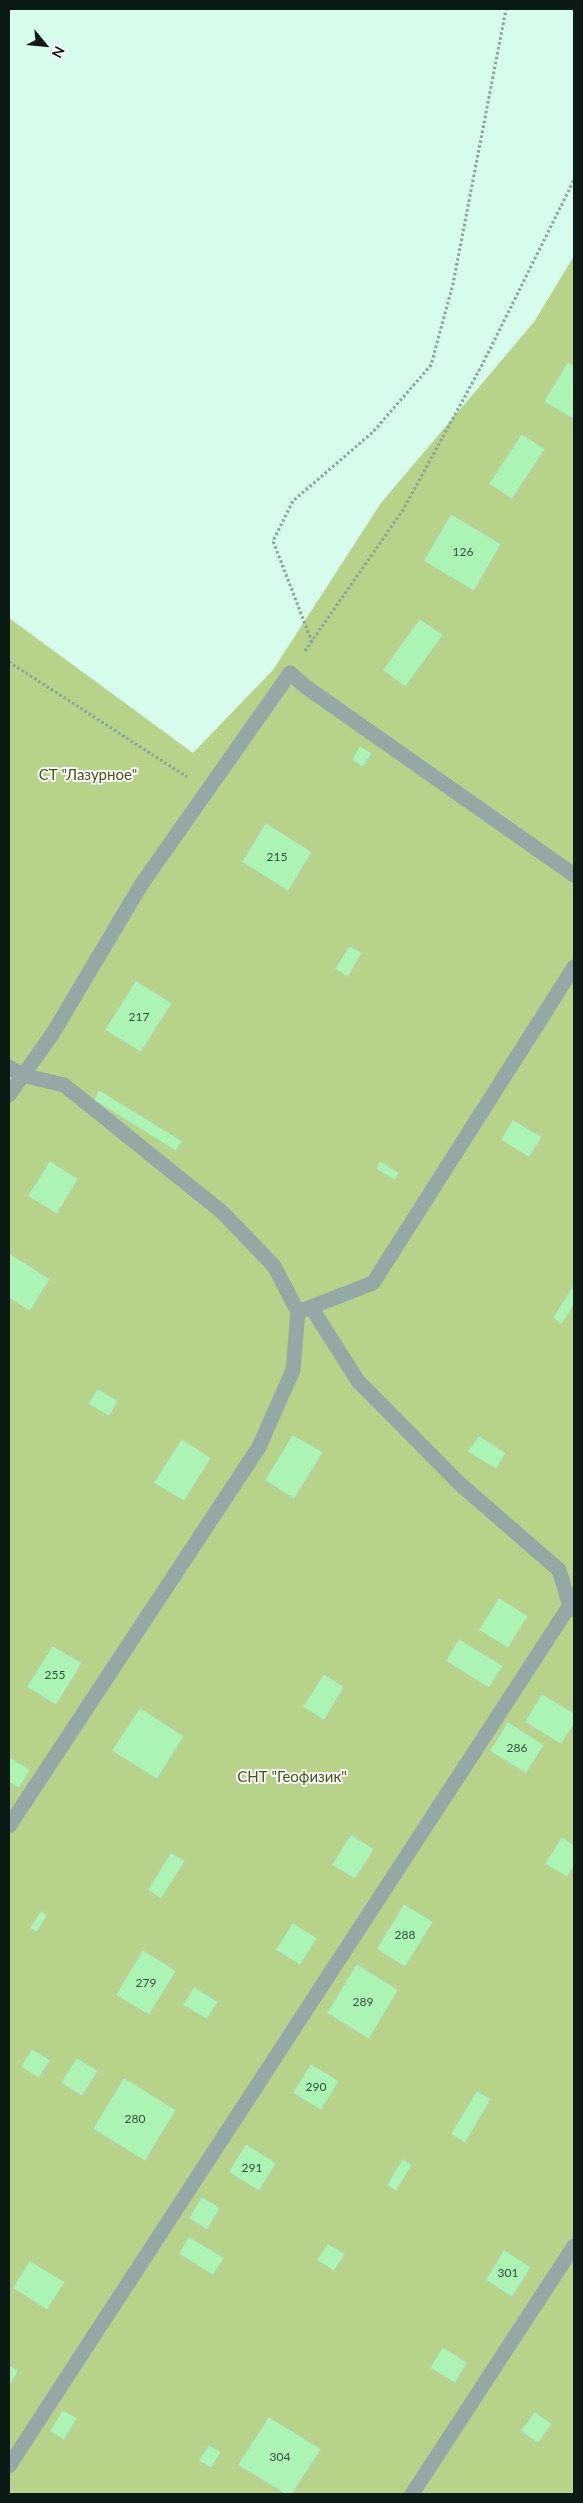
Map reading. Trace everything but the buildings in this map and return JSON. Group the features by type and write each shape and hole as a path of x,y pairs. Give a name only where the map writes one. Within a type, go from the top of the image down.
{"street":[{"path":"9,1096 53,1033 141,886 290,673 306,687 574,875"},
{"path":"304,1310 373,1283 574,967"},
{"path":"9,1066 22,1075 64,1086 222,1212 274,1266 304,1310 358,1381 460,1484 559,1570 573,1605 9,2466"},
{"path":"9,1826 259,1447 293,1370 304,1310"},
{"path":"412,2494 574,2246"}],"path":[{"path":"312,642 273,541 293,501 373,432 431,365 453,284 506,9"},
{"path":"290,673 403,510 482,365 574,180"},
{"path":"9,662 208,790"}],"green space":[{"name":"СНТ \"Геофизик\"","path":"574,256 574,2494 9,2494 9,618 193,753 273,670 381,503 534,322"}],"park label":[{"name":"СТ \"Лазурное\"","path":"88,775"}]}
